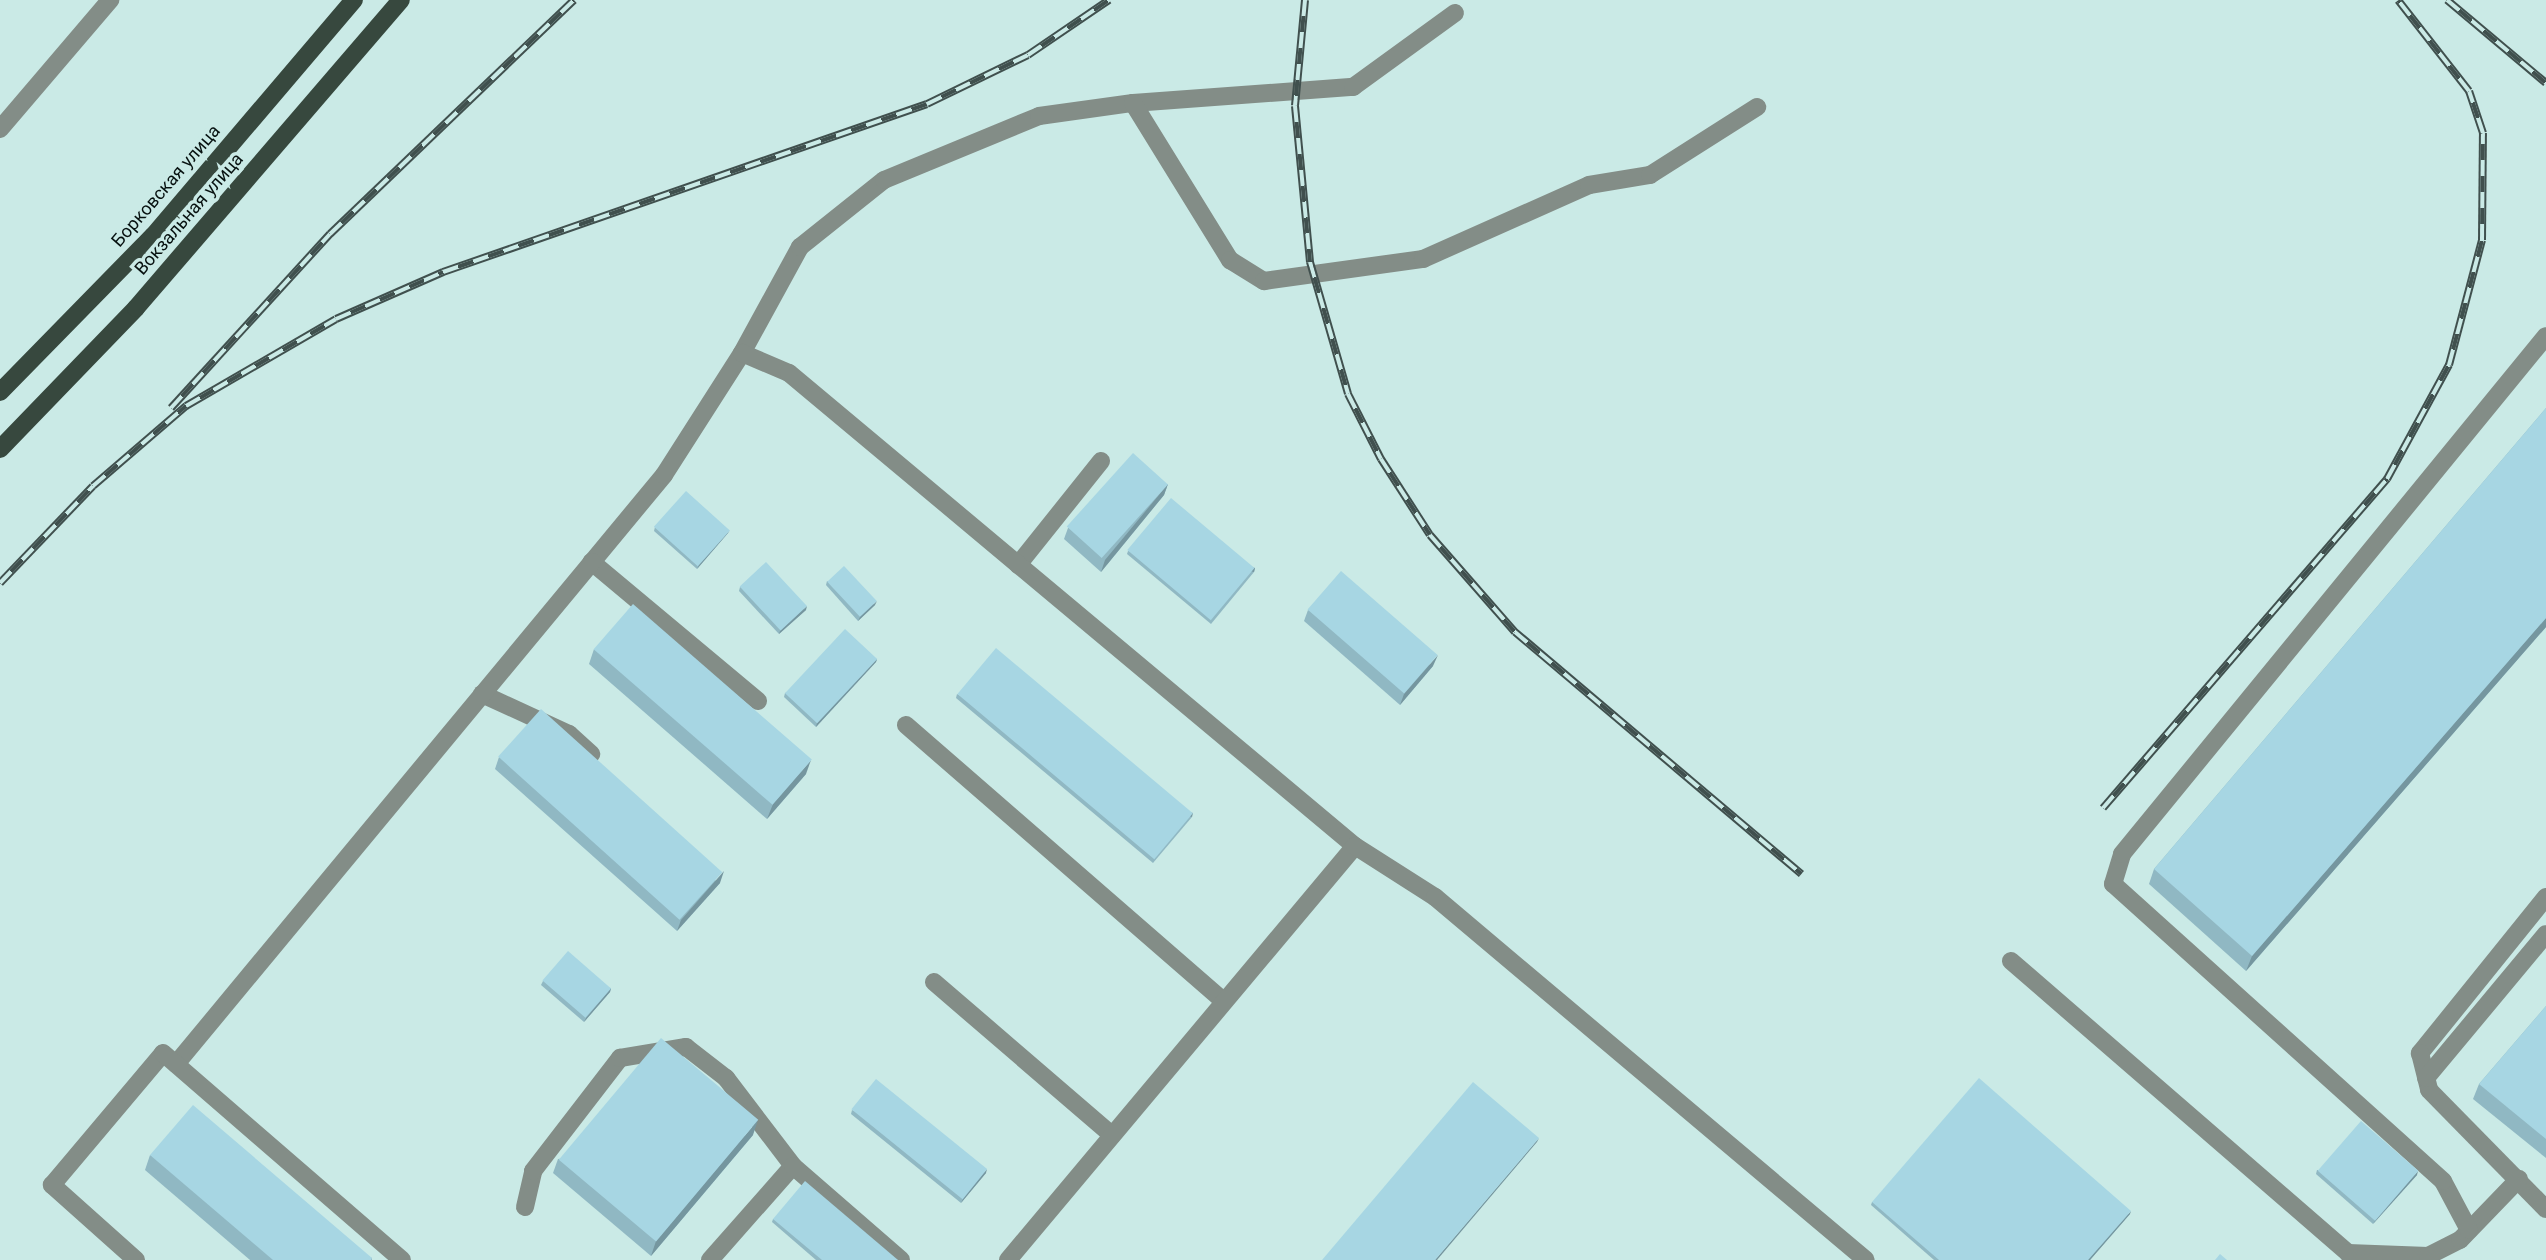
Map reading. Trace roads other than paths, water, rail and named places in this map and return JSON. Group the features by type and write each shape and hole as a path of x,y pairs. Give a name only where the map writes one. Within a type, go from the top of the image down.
{"main road":[{"name":"Борковская улица","path":"0,392 153,236 354,0"},
{"name":"Вокзальная улица","path":"0,449 136,308 401,0"}],"lane":[{"path":"0,129 110,0"},
{"path":"176,1064 664,475 742,353 800,247 884,180 1038,116 1133,103 1353,87 1455,13"},
{"path":"1133,103 1230,260 1264,281 1423,259 1589,185 1650,175 1757,107"},
{"path":"2469,1230 2443,1181 2113,884 2122,854 2546,336"},
{"path":"742,353 789,373 1355,846 1435,897 1866,1260"},
{"path":"1018,565 1101,460"},
{"path":"592,562 758,701"},
{"path":"482,694 569,734 606,769"},
{"path":"905,725 1224,1002"},
{"path":"1008,1260 1355,846"},
{"path":"2546,897 2420,1053 2429,1090 2546,1209"},
{"path":"2426,1078 2546,934"},
{"path":"2011,961 2348,1253 2428,1256 2469,1230 2519,1179"},
{"path":"934,982 1112,1135"},
{"path":"525,1207 533,1171 620,1058 687,1047 726,1078 793,1166 901,1260"},
{"path":"136,1260 52,1185 163,1053 402,1260"},
{"path":"709,1260 793,1166"}],"railway":[{"path":"171,408 330,234 574,0"},
{"path":"0,583 93,486 186,406 336,319 443,272 927,104 1028,55 1109,0"},
{"path":"1305,0 1295,106 1310,262 1348,394 1381,459 1430,535 1515,632 1801,874"},
{"path":"2103,808 2387,479 2449,365 2482,240 2483,133 2469,91 2398,0"},
{"path":"2447,0 2546,83"}]}
